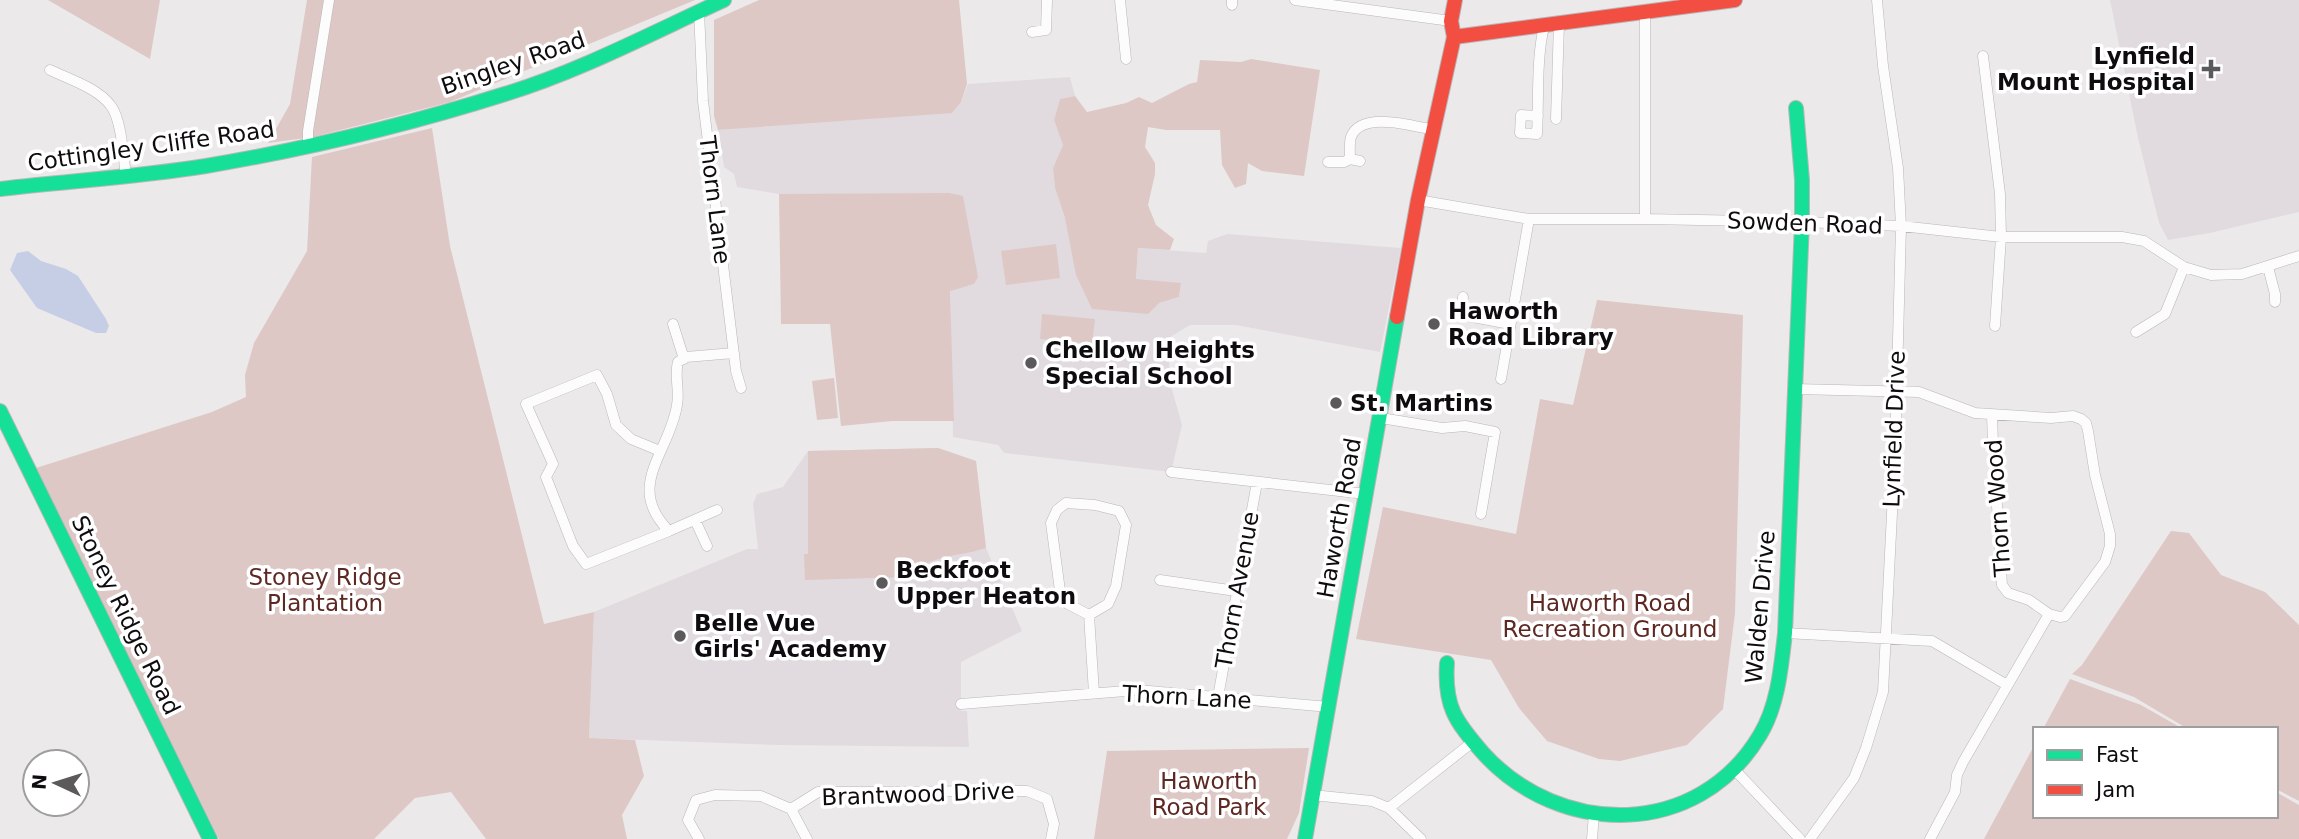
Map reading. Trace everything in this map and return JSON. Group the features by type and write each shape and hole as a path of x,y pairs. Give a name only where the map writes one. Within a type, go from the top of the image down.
{"street":[{"path":"308,146 329,0"},
{"name":"Bingley Road","path":"308,146 506,94 566,72 724,0"},
{"path":"1032,32 1046,30 1048,0"},
{"path":"1119,0 1126,59"},
{"path":"1295,0 1451,21"},
{"name":"Haworth Road","path":"1305,839 1418,200 1454,37 1451,21 1455,0"},
{"path":"1454,37 1645,12 1691,3 1735,0"},
{"name":"Lynfield Drive","path":"1810,839 1854,778 1883,692 1897,390 1901,226 1898,168 1883,66 1877,0"},
{"name":"Thorn Lane","path":"699,11 703,101 734,353 741,388"},
{"path":"1644,219 1645,12"},
{"path":"1538,116 1539,48 1551,25"},
{"path":"1551,25 1556,119"},
{"path":"1983,56 2000,194 2001,237 1994,326"},
{"path":"50,70 99,95 111,106 118,124 126,175"},
{"name":"Walden Drive","path":"1447,663 1446,689 1453,712 1474,741 1496,767 1528,790 1565,808 1594,814 1632,816 1676,806 1717,782 1733,768 1760,735 1779,689 1785,633 1802,222 1802,180 1796,108"},
{"path":"1328,162 1355,160 1350,139 1355,129 1365,124 1378,121 1434,130"},
{"name":"Cottingley Cliffe Road","path":"0,190 204,166 308,146"},
{"name":"Sowden Road","path":"1418,200 1529,219 1802,222 1901,226 2001,237 2122,237 2144,241 2184,267"},
{"path":"1501,379 1529,219"},
{"path":"2136,332 2165,314 2184,267 2211,275 2242,274 2299,256"},
{"path":"2268,267 2275,302"},
{"path":"1463,297 1459,315 1510,324"},
{"path":"673,324 684,359"},
{"path":"669,531 659,521 648,485 677,406 678,362 734,353"},
{"path":"660,451 631,439 616,425 607,394 597,375 526,404 553,464 546,477 573,546 586,564 717,510"},
{"path":"1795,389 1897,390 1919,393 1944,400 1959,408 1992,415 2007,413 2051,418 2073,416 2086,423 2095,475 2110,534 2110,546 2105,562 2070,611 2060,617 2049,614 1963,762 1957,775 1955,792 1930,839"},
{"name":"Stoney Ridge Road","path":"0,411 210,839"},
{"name":"Thorn Wood","path":"1992,415 2002,585 2008,593 2029,600 2049,614"},
{"path":"1381,418 1442,428 1465,426 1494,432 1480,514"},
{"path":"1171,472 1366,494"},
{"name":"Thorn Avenue","path":"1218,697 1257,482"},
{"path":"1066,503 1094,505 1119,511 1126,525 1116,586 1108,604 1089,615 1068,604 1060,591 1051,523 1057,510 1066,503"},
{"path":"695,520 707,546"},
{"path":"1160,580 1236,591"},
{"path":"1089,615 1094,693"},
{"path":"1785,633 1932,641 2007,685"},
{"name":"Thorn Lane","path":"961,704 1138,690 1329,707"},
{"path":"1389,808 1474,741"},
{"path":"1733,768 1800,839"},
{"name":"Brantwood Drive","path":"791,809 818,792 1027,790 1047,799 1054,824 1051,839"},
{"path":"699,839 688,820 696,800 715,795 761,796 791,809 807,839"},
{"path":"1312,795 1372,801 1389,808 1421,839"},
{"path":"1592,839 1594,814"}],"shaded area":[{"name":"Lynfield Mount Hospital","path":"2110,0 2299,0 2299,212 2168,240 2159,223 2138,138"},
{"path":"1070,77 1075,96 1060,99 1054,120 1063,145 1053,168 1055,188 1065,218 1159,303 1179,297 1181,284 1136,280 1138,248 1206,253 1208,241 1227,234 1401,248 1380,352 1236,325 1190,325 1167,339 1171,386 1182,425 1171,472 1004,453 998,445 953,437 950,290 974,284 852,195 779,194 737,187 734,174 724,167 718,130 880,118 961,102 968,84"},
{"name":"Beckfoot Upper Heaton","path":"938,448 976,461 986,548 1022,631 961,662 961,711 967,711 969,747 777,745 589,738 594,612 747,549 758,549 753,504 757,494 783,487 808,451"}],"green space":[{"path":"48,0 160,0 150,59"},
{"path":"307,0 695,0 450,102 313,137 268,143 290,104"},
{"path":"759,0 959,0 967,84 961,102 952,113 718,130 714,116 714,20"},
{"path":"1251,59 1320,70 1304,176 1262,171 1248,163 1246,184 1235,188 1222,165 1220,130 1166,130 1148,127 1145,147 1155,163 1155,174 1148,205 1156,225 1174,239 1170,250 1138,248 1136,279 1181,283 1179,297 1159,303 1148,314 1092,309 1076,275 1065,218 1055,188 1053,168 1063,145 1054,120 1060,99 1075,96 1087,112 1126,103 1139,97 1152,103 1197,82 1200,60 1241,62"},
{"name":"Stoney Ridge Plantation","path":"432,128 450,246 544,624 594,612 589,738 635,740 644,776 622,815 627,839 486,839 451,792 415,798 374,839 219,839 36,468 212,412 246,397 245,375 254,343 307,251 312,157"},
{"path":"949,193 963,196 978,277 974,284 950,291 954,421 892,421 841,426 830,324 781,324 779,194"},
{"path":"1056,244 1060,278 1006,285 1001,251"},
{"name":"Haworth Road Recreation Ground","path":"1597,300 1743,315 1735,613 1723,709 1687,745 1620,761 1599,759 1547,741 1519,708 1491,660 1356,639 1383,507 1516,534 1540,399 1573,405"},
{"path":"1042,314 1095,319 1092,344 1040,339"},
{"path":"834,378 838,418 817,420 812,381"},
{"path":"938,448 976,461 986,548 924,564 907,577 805,580 804,554 808,554 808,451"},
{"path":"2171,531 2189,533 2221,575 2265,592 2299,625 2299,801 2278,790 2278,727 2185,727 2134,697 2072,674 2082,665"},
{"path":"2070,679 2141,705 2180,727 2044,727"},
{"name":"Haworth Road Park","path":"1309,748 1299,813 1287,839 1094,839 1107,751"},
{"path":"2033,748 2033,818 2278,818 2278,793 2299,805 2299,839 1984,839"}],"water":[{"path":"28,251 41,261 78,276 106,319 109,326 106,333 96,333 37,308 10,270 17,253"}],"traffic: fast":[{"path":"0,189 206,166 394,126 533,85 616,51 724,0"},
{"path":"1447,663 1447,691 1453,712 1483,753 1514,781 1550,801 1588,812 1627,815 1665,809 1701,794 1733,769 1760,735 1775,699 1785,633 1802,222 1802,180 1796,108"},
{"path":"1305,839 1397,317"},
{"path":"0,411 210,839"}],"traffic: jam":[{"path":"1397,317 1418,200 1454,37 1451,21 1455,0"},
{"path":"1454,37 1735,0"}],"place":[{"name":"Lynfield Mount Hospital","path":"2211,69"},
{"name":"Haworth Road Library","path":"1434,324"},
{"name":"Chellow Heights Special School","path":"1031,363"},
{"name":"St. Martins","path":"1336,403"},
{"name":"Beckfoot Upper Heaton","path":"882,583"},
{"name":"Belle Vue Girls' Academy","path":"680,636"}]}
